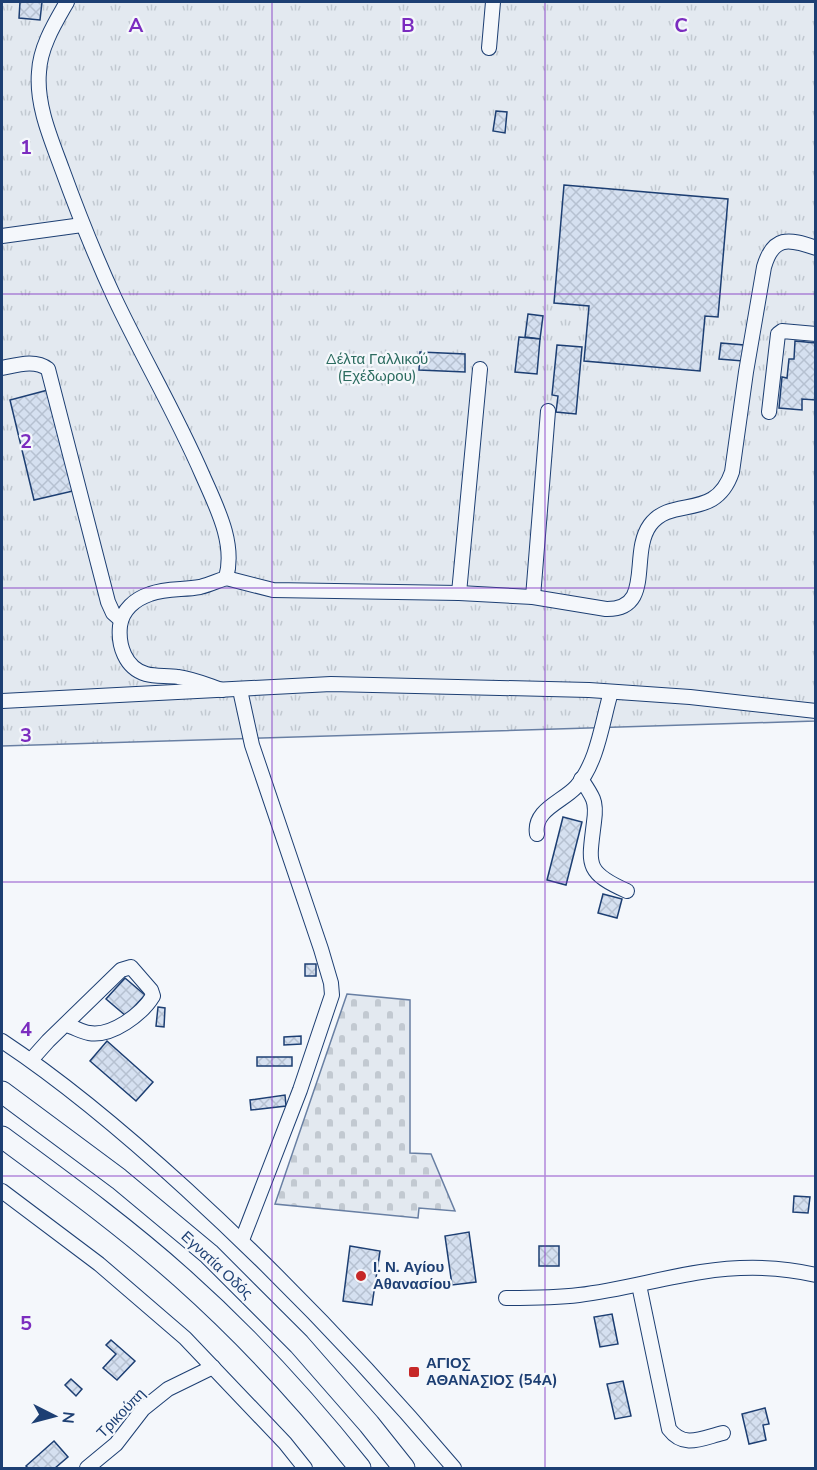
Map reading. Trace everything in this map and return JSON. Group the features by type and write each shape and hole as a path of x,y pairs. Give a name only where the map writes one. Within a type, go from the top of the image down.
{"highway":[{"name":"Εγνατία Οδός","path":"2,1092 119,1179 209,1254 299,1344 404,1468"},
{"path":"2,1137 88,1202 181,1278 270,1363 360,1468"}],"street":[{"path":"67,2 53,27 42,56 39,87 43,108 82,225 116,300 192,450 217,508 228,545 229,566 226,578"},
{"path":"489,48 493,2"},
{"path":"2,236 82,225"},
{"path":"222,690 192,679 146,675 134,668 123,654 119,637 121,620 126,610 137,600 151,593 199,587 226,578 273,591 459,593 533,597 606,609 617,609 628,605 637,587 642,541 651,524 667,513 711,501 728,483 732,472 746,372 768,253 782,242 801,243 816,248"},
{"path":"769,412 778,334 782,331 816,334"},
{"path":"2,368 35,363 48,369 108,602 113,613 121,620"},
{"path":"459,593 480,369"},
{"path":"746,372 772,375"},
{"path":"533,597 548,411"},
{"path":"2,701 331,684 610,692 816,711"},
{"path":"240,690 252,745 332,988 329,1007 300,1090 242,1240"},
{"path":"537,834 536,825 541,817 575,787 591,760 610,692"},
{"path":"581,779 594,800 595,812 590,857 594,868 602,880 627,891"},
{"path":"31,1060 48,1041 126,967 134,970 151,990 153,996 150,1001 130,1021 119,1028 91,1034 66,1025"},
{"path":"2,1041 31,1060 135,1142 242,1240 324,1324 454,1468"},
{"path":"2,1191 99,1264 185,1338 285,1443 305,1468"},
{"path":"506,1298 580,1295 701,1272 737,1268 767,1268 816,1275"},
{"path":"639,1285 669,1429 678,1439 688,1442 723,1433"},
{"name":"Τρικούπη","path":"89,1468 116,1444 143,1409 168,1389 213,1367"}],"green space":[{"name":"Δέλτα Γαλλικού (Εχέδωρου)","path":"2,2 815,2 815,721 2,746"},
{"path":"347,994 410,1000 410,1153 431,1154 455,1211 419,1208 418,1218 275,1204"}],"building":[{"path":"20,2 42,2 40,20 19,18"},
{"path":"496,111 507,112 505,133 493,131"},
{"path":"564,185 728,199 718,317 705,316 700,371 584,361 589,306 554,303"},
{"path":"528,314 543,316 540,339 525,337"},
{"path":"519,337 540,339 537,374 515,372"},
{"path":"795,341 816,343 816,400 802,399 802,410 779,408 782,377 787,378 789,359 794,359"},
{"path":"721,343 744,345 743,361 719,359"},
{"path":"557,345 582,347 576,414 556,412 558,396 552,395"},
{"path":"420,352 465,354 465,372 419,370"},
{"path":"48,390 73,491 34,500 10,400"},
{"path":"563,817 582,822 566,885 547,880"},
{"path":"603,894 622,899 617,918 598,913"},
{"path":"305,964 316,964 316,976 305,976"},
{"path":"125,978 145,995 126,1016 106,999"},
{"path":"158,1007 165,1008 164,1027 156,1026"},
{"path":"301,1036 301,1044 284,1045 284,1037"},
{"path":"107,1041 153,1082 136,1101 90,1061"},
{"path":"257,1057 292,1057 292,1066 257,1066"},
{"path":"285,1095 286,1106 251,1110 250,1100"},
{"path":"794,1196 810,1197 808,1213 793,1212"},
{"path":"469,1232 476,1282 452,1285 445,1236"},
{"name":"Ι. Ν. Αγίου Αθανασίου","path":"350,1246 380,1251 372,1305 343,1301"},
{"path":"539,1246 559,1246 559,1266 539,1266"},
{"path":"612,1314 618,1344 600,1347 594,1317"},
{"path":"111,1340 135,1361 117,1380 103,1368 116,1354 106,1345"},
{"path":"71,1379 82,1389 76,1396 65,1385"},
{"path":"623,1381 631,1416 615,1419 607,1384"},
{"path":"765,1408 769,1424 763,1425 766,1440 749,1444 742,1414"},
{"path":"54,1441 68,1457 55,1468 28,1468 26,1466"}],"place":[{"name":"Ι. Ν. Αγίου Αθανασίου","path":"361,1276"},
{"name":"ΑΓΙΟΣ ΑΘΑΝΑΣΙΟΣ (54Α)","path":"414,1372"}]}
